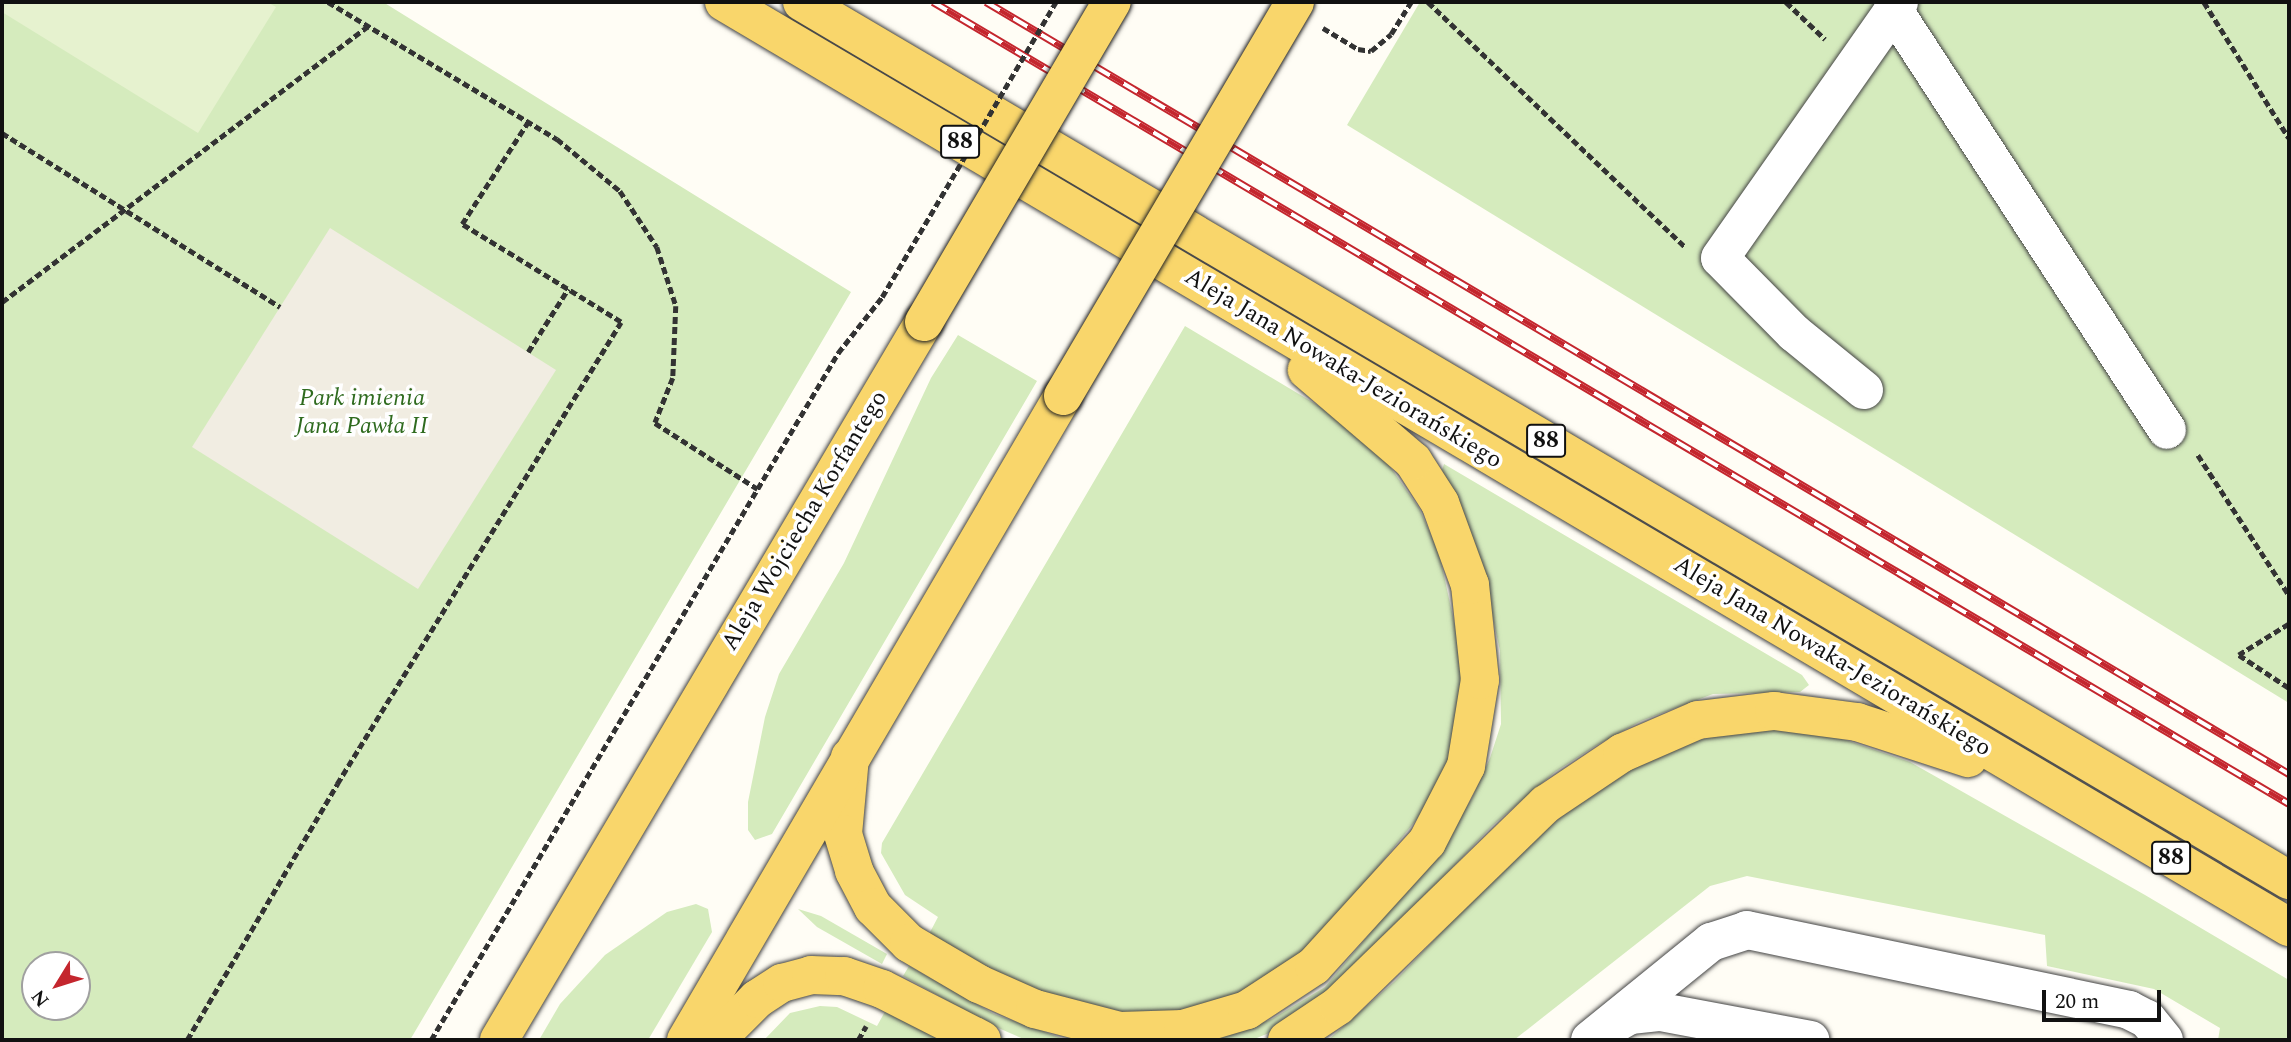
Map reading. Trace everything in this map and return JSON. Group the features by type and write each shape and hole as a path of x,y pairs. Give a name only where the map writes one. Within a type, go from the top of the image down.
{"main road":[{"name":"Aleja Jana Nowaka-Jeziorańskiego","path":"724,2 2289,928"},
{"name":"Aleja Jana Nowaka-Jeziorańskiego","path":"802,2 2289,880"},
{"name":"Aleja Wojciecha Korfantego","path":"499,1040 1112,2"},
{"path":"686,1040 1063,396 1304,12"},
{"path":"850,757 843,834 854,871 873,907 909,943 979,984 1035,1009 1120,1031 1183,1029 1247,1010 1314,967 1427,842 1466,766 1480,680 1470,585 1440,503 1413,461 1378,428 1196,282"},
{"path":"1287,1040 1338,1006 1545,804 1622,753 1698,720 1774,711 1857,722 2053,788"},
{"path":"716,1040 757,999 782,983 811,975 844,976 882,989 982,1040"}],"lane":[{"path":"1864,390 1794,333 1720,258 1896,6 2167,430"},
{"path":"1590,1040 1712,942 1747,930 2129,1010 2147,1019 2164,1040"},
{"path":"1590,1040 1630,1015 1661,1012 1810,1040"}],"path":[{"path":"328,2 557,139 620,191 657,247 676,306 673,378 654,424 758,489"},
{"path":"431,1040 838,353 882,297 1056,2"},
{"path":"1304,12 1359,49 1371,51 1391,34 1411,2"},
{"path":"1428,2 1701,261 1720,258"},
{"path":"1786,2 1854,66"},
{"path":"2204,2 2289,138"},
{"path":"2,302 128,211 368,26"},
{"path":"187,1040 345,772 621,322 462,224 527,122"},
{"path":"2,133 281,307"},
{"path":"528,352 568,289"},
{"path":"2167,430 2185,434 2289,595"},
{"path":"2289,624 2239,655 2289,688"},
{"path":"858,1040 869,1020"}],"green space":[{"name":"Park imienia Jana Pawła II","path":"2,2 383,2 851,292 410,1040 2,1040"},
{"path":"2,2 267,2 276,7 198,133 2,12"},
{"path":"1420,2 2289,2 2289,703 1347,125"},
{"path":"1185,326 1329,412 1379,451 1419,508 1439,553 1464,667 1455,750 1439,783 1417,819 1326,931 1305,952 1255,986 1224,1000 1187,1010 1124,1015 1021,987 928,936 938,917 905,895 881,853 882,843"},
{"path":"958,335 1037,381 772,834 755,840 748,830 748,802 765,717 779,674 844,563 931,378"},
{"path":"1444,464 1802,675 1809,685 1800,692 1713,694 1641,721 1597,745 1555,772 1492,826 1348,977 1279,1029 1252,1040 1215,1040 1272,1019 1325,987 1439,851 1472,798 1490,758 1501,724 1500,651 1484,577 1442,470"},
{"path":"1756,726 1837,737 1910,762 2145,895 2289,980 2289,1040 2218,1040 2220,1028 2154,989 2047,966 2045,935 1747,876 1710,886 1514,1040 1328,1040 1395,981 1521,849 1604,783 1679,745"},
{"path":"696,904 708,909 712,932 648,1040 539,1040 560,1004 605,955 667,912"},
{"path":"798,909 821,916 887,954 882,964 817,927"},
{"path":"909,966 994,1014 1067,1040 1026,1040 989,1024 903,976"},
{"path":"820,1006 837,1007 877,1026 887,1008 943,1040 764,1040 790,1013"}],"shaded area":[{"path":"330,228 556,370 418,589 192,447"}],"railway":[{"path":"933,2 2289,804"},
{"path":"986,2 2289,774"}]}
